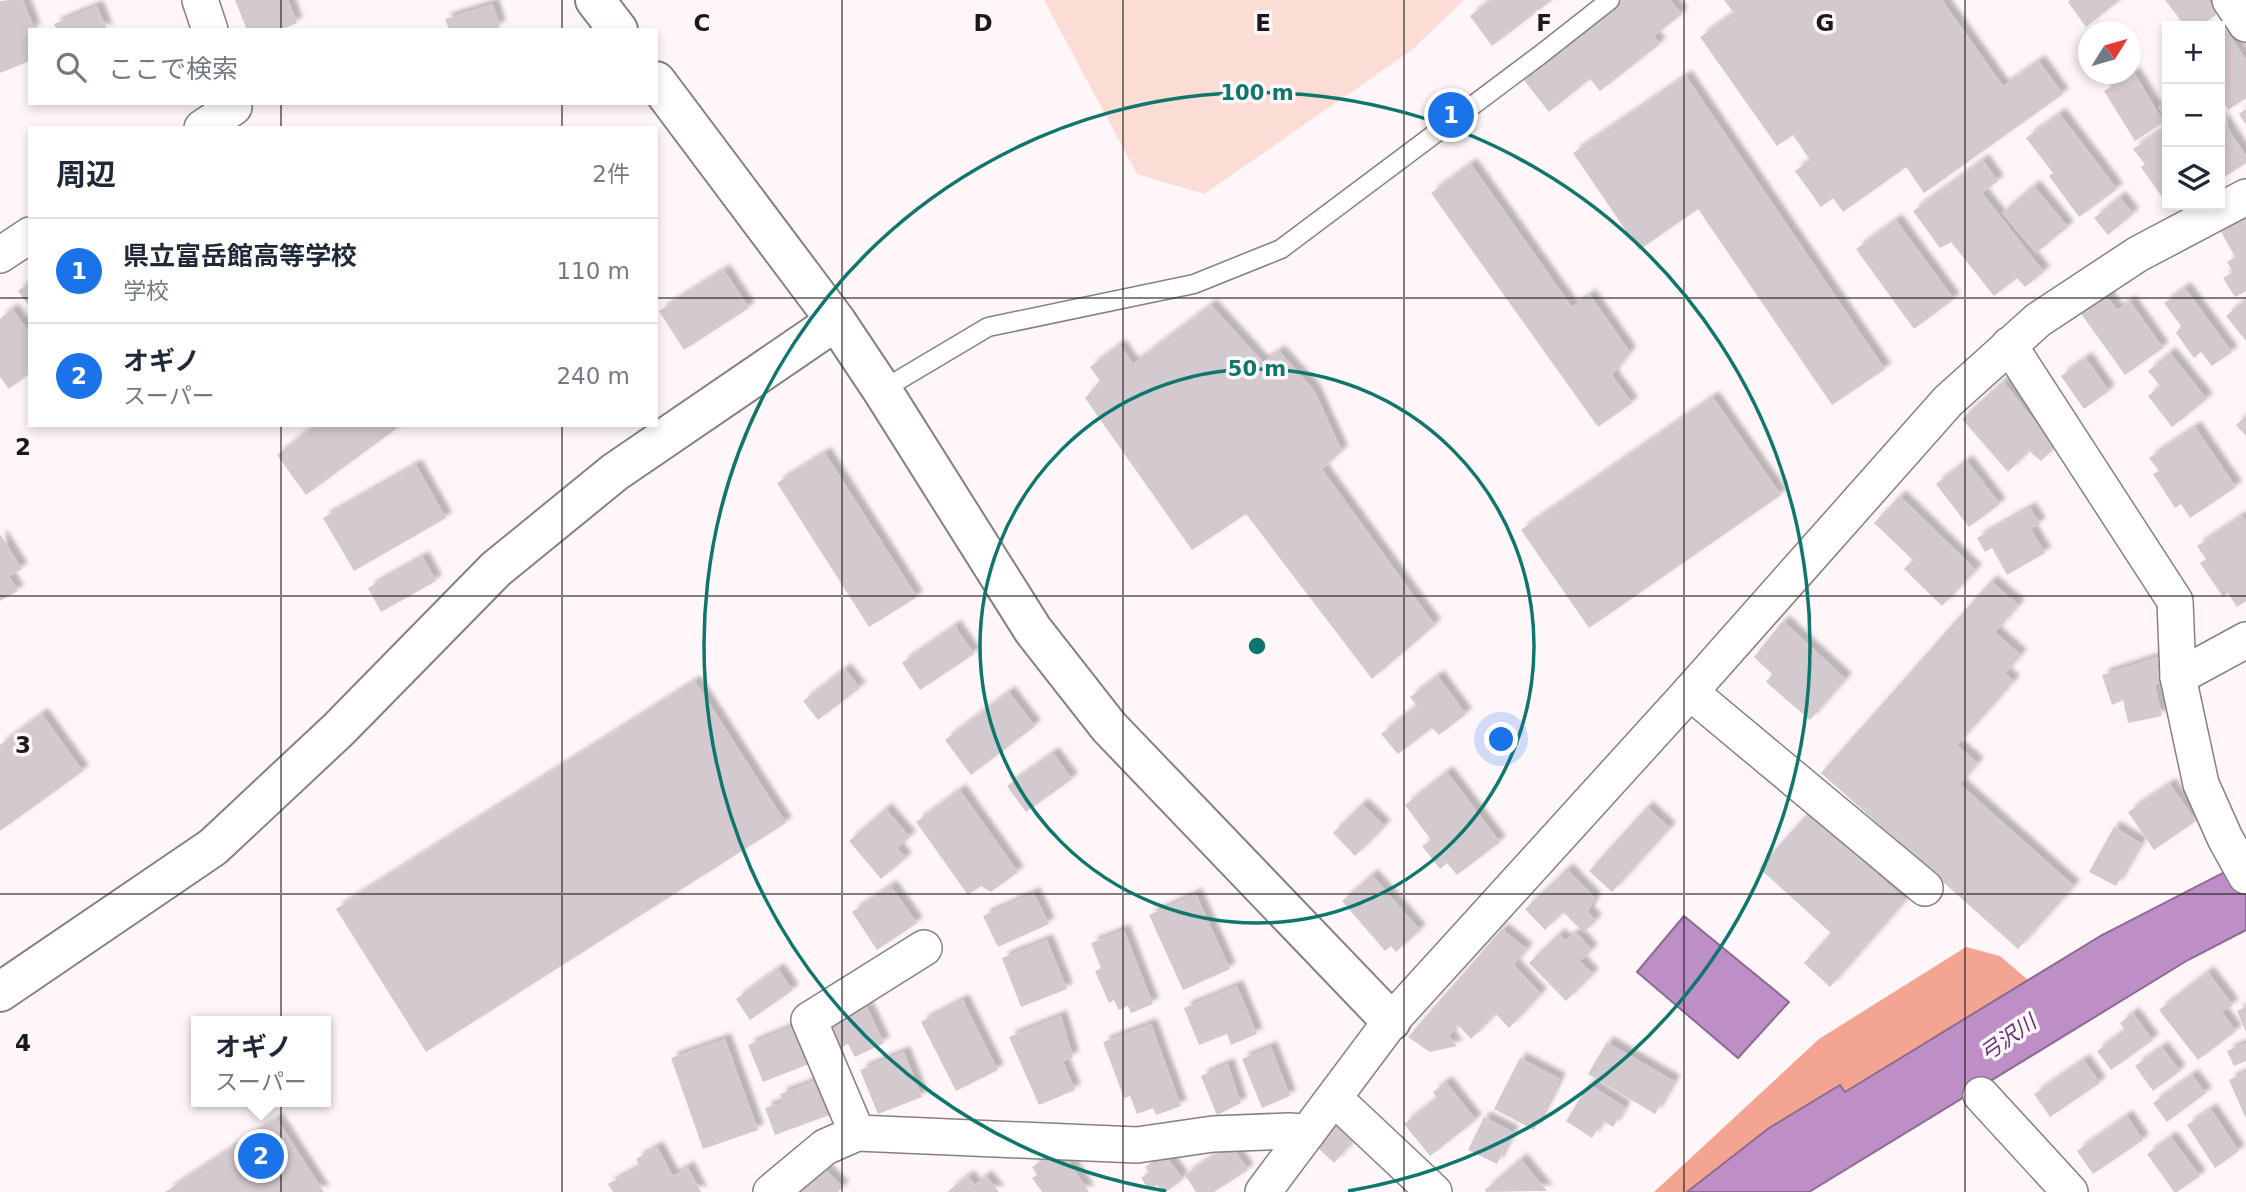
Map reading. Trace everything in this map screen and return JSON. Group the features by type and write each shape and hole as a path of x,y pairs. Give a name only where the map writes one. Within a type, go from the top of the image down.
{"street":[{"path":"200,0 209,28"},
{"path":"596,0 617,28"},
{"path":"2230,0 2246,24"},
{"path":"658,84 836,321 1033,630 1109,727 1391,1021"},
{"path":"205,126 234,105"},
{"path":"1263,1192 1391,1021 1690,692 1948,401 2038,320 2138,254 2246,197"},
{"path":"0,256 28,236"},
{"path":"0,992 213,847 339,729 496,569 615,472 836,321"},
{"path":"2009,345 2175,601 2178,677 2201,784 2225,838 2246,876"},
{"path":"2178,677 2246,640"},
{"path":"1690,692 1925,888"},
{"path":"857,1133 808,1020 924,948"},
{"path":"1981,1096 2070,1192"},
{"path":"1334,1098 1434,1192"},
{"path":"771,1192 825,1147 857,1133 1137,1145 1213,1134 1308,1132"}],"lane":[{"path":"882,390 988,327 1194,284 1281,249 1610,0"}],"shaded area":[{"path":"1044,0 1464,0 1412,50 1204,194 1137,174"},
{"path":"1966,947 2000,956 2035,986 1736,1192 1654,1192 1819,1039"}],"water":[{"name":"弓沢川","path":"2246,861 2246,930 2188,960 1809,1192 1687,1192 1769,1128 1840,1085 1845,1092 2102,935"},
{"path":"1684,916 1789,1002 1738,1058 1637,972"}],"building":[{"path":"23,0 34,28 28,28 28,62 0,73 0,1"},
{"path":"235,0 288,0 297,23 285,28 246,28"},
{"path":"1491,0 1552,0 1492,46 1470,16"},
{"path":"1623,0 1670,0 1682,14 1654,36 1660,44 1600,91 1590,79 1549,112 1523,79"},
{"path":"1724,0 1942,0 2003,86 2039,61 2063,94 1924,193 1906,167 1843,212 1833,198 1821,207 1795,171 1810,160 1793,135 1777,146 1700,37 1734,13"},
{"path":"2120,0 2094,21 2082,21 2068,2"},
{"path":"2165,0 2208,0 2218,13 2207,21 2181,21"},
{"path":"493,4 500,27 448,28 445,19"},
{"path":"97,6 106,28 56,28 54,24"},
{"path":"2225,29 2246,60 2246,98 2228,110 2225,106"},
{"path":"1686,76 1885,369 1832,405 1698,209 1639,250 1573,153"},
{"path":"2116,84 2141,84 2162,119 2162,123 2135,141 2104,91"},
{"path":"2246,109 2246,125 2239,114"},
{"path":"2060,114 2117,189 2079,217 2049,176 2053,173 2026,138"},
{"path":"2225,124 2246,156 2246,163 2225,177"},
{"path":"2162,130 2162,197 2141,167 2145,164 2133,149"},
{"path":"1983,160 1998,181 1982,193 2044,272 2025,287 2017,278 1994,296 1951,242 1940,248 1913,211"},
{"path":"1471,164 1572,307 1590,295 1630,352 1612,375 1632,403 1598,427 1431,193"},
{"path":"2034,186 2068,227 2036,253 2002,213"},
{"path":"2120,197 2133,214 2108,235 2094,218"},
{"path":"2246,217 2246,291 2235,297 2223,278 2233,272 2227,262 2235,257 2221,232"},
{"path":"1896,220 1954,299 1914,329 1856,249"},
{"path":"724,270 749,308 684,350 659,311"},
{"path":"28,284 28,304 18,291"},
{"path":"2185,288 2232,352 2212,366 2201,352 2194,358 2176,333 2181,326 2164,303"},
{"path":"2103,290 2117,310 2130,301 2163,348 2125,375 2077,308"},
{"path":"2246,299 2246,341 2226,316"},
{"path":"1211,305 1263,362 1279,351 1314,390 1342,451 1322,469 1435,625 1372,679 1246,514 1192,550 1085,398 1100,381 1090,367 1120,345 1133,364"},
{"path":"12,309 28,330 28,375 9,389 0,377 0,319"},
{"path":"2170,353 2207,399 2172,427 2148,396 2160,386 2148,371"},
{"path":"2086,358 2109,391 2084,409 2061,376"},
{"path":"2003,381 2055,447 2041,461 2029,451 2008,472 1962,419"},
{"path":"1713,397 1781,495 1589,628 1521,530"},
{"path":"2246,416 2246,436 2236,425"},
{"path":"314,427 397,428 306,495 277,455"},
{"path":"2195,427 2236,487 2190,518 2181,504 2175,508 2153,474 2159,471 2149,458"},
{"path":"825,453 917,597 869,627 777,483"},
{"path":"1967,461 2000,504 1969,527 1936,484"},
{"path":"416,465 446,518 354,571 323,518"},
{"path":"1900,496 1976,570 1942,606 1904,569 1913,560 1874,523"},
{"path":"2030,508 2040,524 2031,529 2045,553 2007,575 1992,548 1985,552 1977,538"},
{"path":"2242,516 2246,521 2246,601 2237,607 2228,593 2223,597 2200,563 2206,559 2197,546"},
{"path":"0,534 22,569 9,576 18,591 0,601"},
{"path":"423,557 436,581 381,612 368,588"},
{"path":"1991,581 2019,605 1995,632 2021,655 2005,673 2014,681 1957,745 1978,763 1960,784 2074,886 2018,949 1821,773"},
{"path":"1783,621 1846,679 1810,720 1766,682 1772,674 1754,657"},
{"path":"955,626 974,654 920,690 902,663"},
{"path":"2158,657 2164,681 2155,685 2162,716 2128,723 2123,700 2112,705 2102,675"},
{"path":"845,669 860,688 818,720 803,701"},
{"path":"1438,676 1466,714 1439,735 1432,728 1398,754 1381,734 1417,706 1410,697"},
{"path":"695,681 786,823 426,1052 336,909"},
{"path":"1009,692 1035,726 971,775 945,740"},
{"path":"42,714 83,771 0,831 0,745"},
{"path":"1053,753 1072,779 1026,812 1007,786"},
{"path":"1447,772 1500,842 1457,875 1447,863 1440,869 1422,846 1431,840 1405,805"},
{"path":"2170,784 2196,821 2154,850 2128,812"},
{"path":"960,790 1018,872 991,892 981,886 968,895 916,822"},
{"path":"1362,804 1385,826 1355,856 1333,833"},
{"path":"1647,807 1670,828 1612,892 1589,871"},
{"path":"886,809 910,837 897,848 906,858 881,879 849,841"},
{"path":"1808,813 1906,900 1830,987 1804,963 1831,933 1759,868"},
{"path":"2114,827 2141,843 2116,886 2089,872"},
{"path":"1567,869 1595,898 1588,912 1596,920 1584,933 1563,912 1545,930 1525,909"},
{"path":"1372,875 1420,930 1396,952 1391,946 1385,951 1342,901"},
{"path":"891,886 917,923 877,950 852,912"},
{"path":"1034,893 1049,924 998,947 983,916"},
{"path":"1196,894 1230,969 1183,990 1149,915"},
{"path":"1502,929 1527,949 1514,965 1541,994 1509,1028 1496,1014 1471,1039 1458,1025 1449,1036 1457,1046 1430,1052 1408,1037"},
{"path":"1124,930 1153,1004 1131,1013 1128,1006 1119,1010 1114,1000 1109,1003 1095,971 1101,968 1091,943"},
{"path":"1577,933 1592,950 1580,961 1593,974 1566,1001 1529,963 1559,934 1565,940"},
{"path":"1047,940 1067,989 1021,1007 1002,958"},
{"path":"778,969 793,990 750,1020 736,999"},
{"path":"2208,972 2233,1005 2222,1012 2236,1031 2198,1060 2159,1010"},
{"path":"1237,986 1257,1034 1231,1045 1227,1034 1199,1045 1184,1008"},
{"path":"963,1000 998,1070 956,1091 921,1022"},
{"path":"867,1007 884,1043 855,1057 848,1044 835,1050 824,1028"},
{"path":"2246,1007 2246,1032 2237,1011"},
{"path":"2133,1013 2153,1040 2111,1070 2097,1051 2125,1030 2120,1023"},
{"path":"1061,1016 1073,1057 1063,1062 1075,1090 1039,1105 1009,1037"},
{"path":"1151,1024 1181,1106 1156,1115 1153,1108 1137,1114 1130,1096 1124,1098 1103,1042"},
{"path":"794,1026 809,1064 763,1082 748,1045"},
{"path":"725,1039 758,1130 703,1149 671,1058"},
{"path":"1607,1042 1674,1081 1655,1114 1588,1074"},
{"path":"2246,1043 2246,1061 2234,1066 2227,1051"},
{"path":"1271,1047 1290,1096 1262,1108 1242,1059"},
{"path":"2162,1047 2180,1071 2153,1091 2135,1066"},
{"path":"904,1052 922,1097 878,1114 860,1070"},
{"path":"1520,1058 1560,1079 1534,1130 1494,1109"},
{"path":"2084,1060 2100,1083 2050,1117 2034,1094"},
{"path":"1228,1064 1241,1103 1217,1115 1201,1076"},
{"path":"2246,1072 2246,1119 2229,1080"},
{"path":"2192,1075 2206,1093 2167,1122 2153,1103"},
{"path":"822,1079 835,1113 775,1135 765,1108 783,1102 780,1094"},
{"path":"1446,1082 1476,1120 1430,1156 1404,1124 1437,1098 1433,1092"},
{"path":"1589,1084 1625,1107 1613,1127 1603,1121 1592,1138 1566,1121"},
{"path":"2211,1109 2239,1151 2215,1168 2187,1125"},
{"path":"2127,1116 2143,1140 2093,1174 2077,1151"},
{"path":"1484,1117 1513,1132 1497,1164 1468,1150"},
{"path":"277,1119 324,1192 165,1192"},
{"path":"1340,1120 1358,1136 1334,1163 1316,1146"},
{"path":"2171,1137 2200,1176 2177,1192 2174,1192 2147,1154"},
{"path":"1231,1145 1248,1170 1214,1192 1196,1192 1185,1175"},
{"path":"657,1147 673,1176 688,1167 701,1192 613,1192 608,1184 640,1167 636,1159"},
{"path":"1053,1153 1062,1165 1069,1161 1089,1192 1042,1192 1032,1178 1037,1175 1032,1167"},
{"path":"1164,1153 1183,1179 1166,1192 1157,1185 1150,1191 1141,1178 1149,1172 1145,1167"},
{"path":"1521,1159 1547,1191 1486,1192 1485,1190"},
{"path":"824,1168 843,1187 838,1192 800,1192"},
{"path":"968,1176 975,1185 986,1176 999,1192 947,1192"}],"place":[{"name":"県立富岳館高等学校","path":"1451,115"},
{"name":"オギノ","path":"261,1156"}]}
